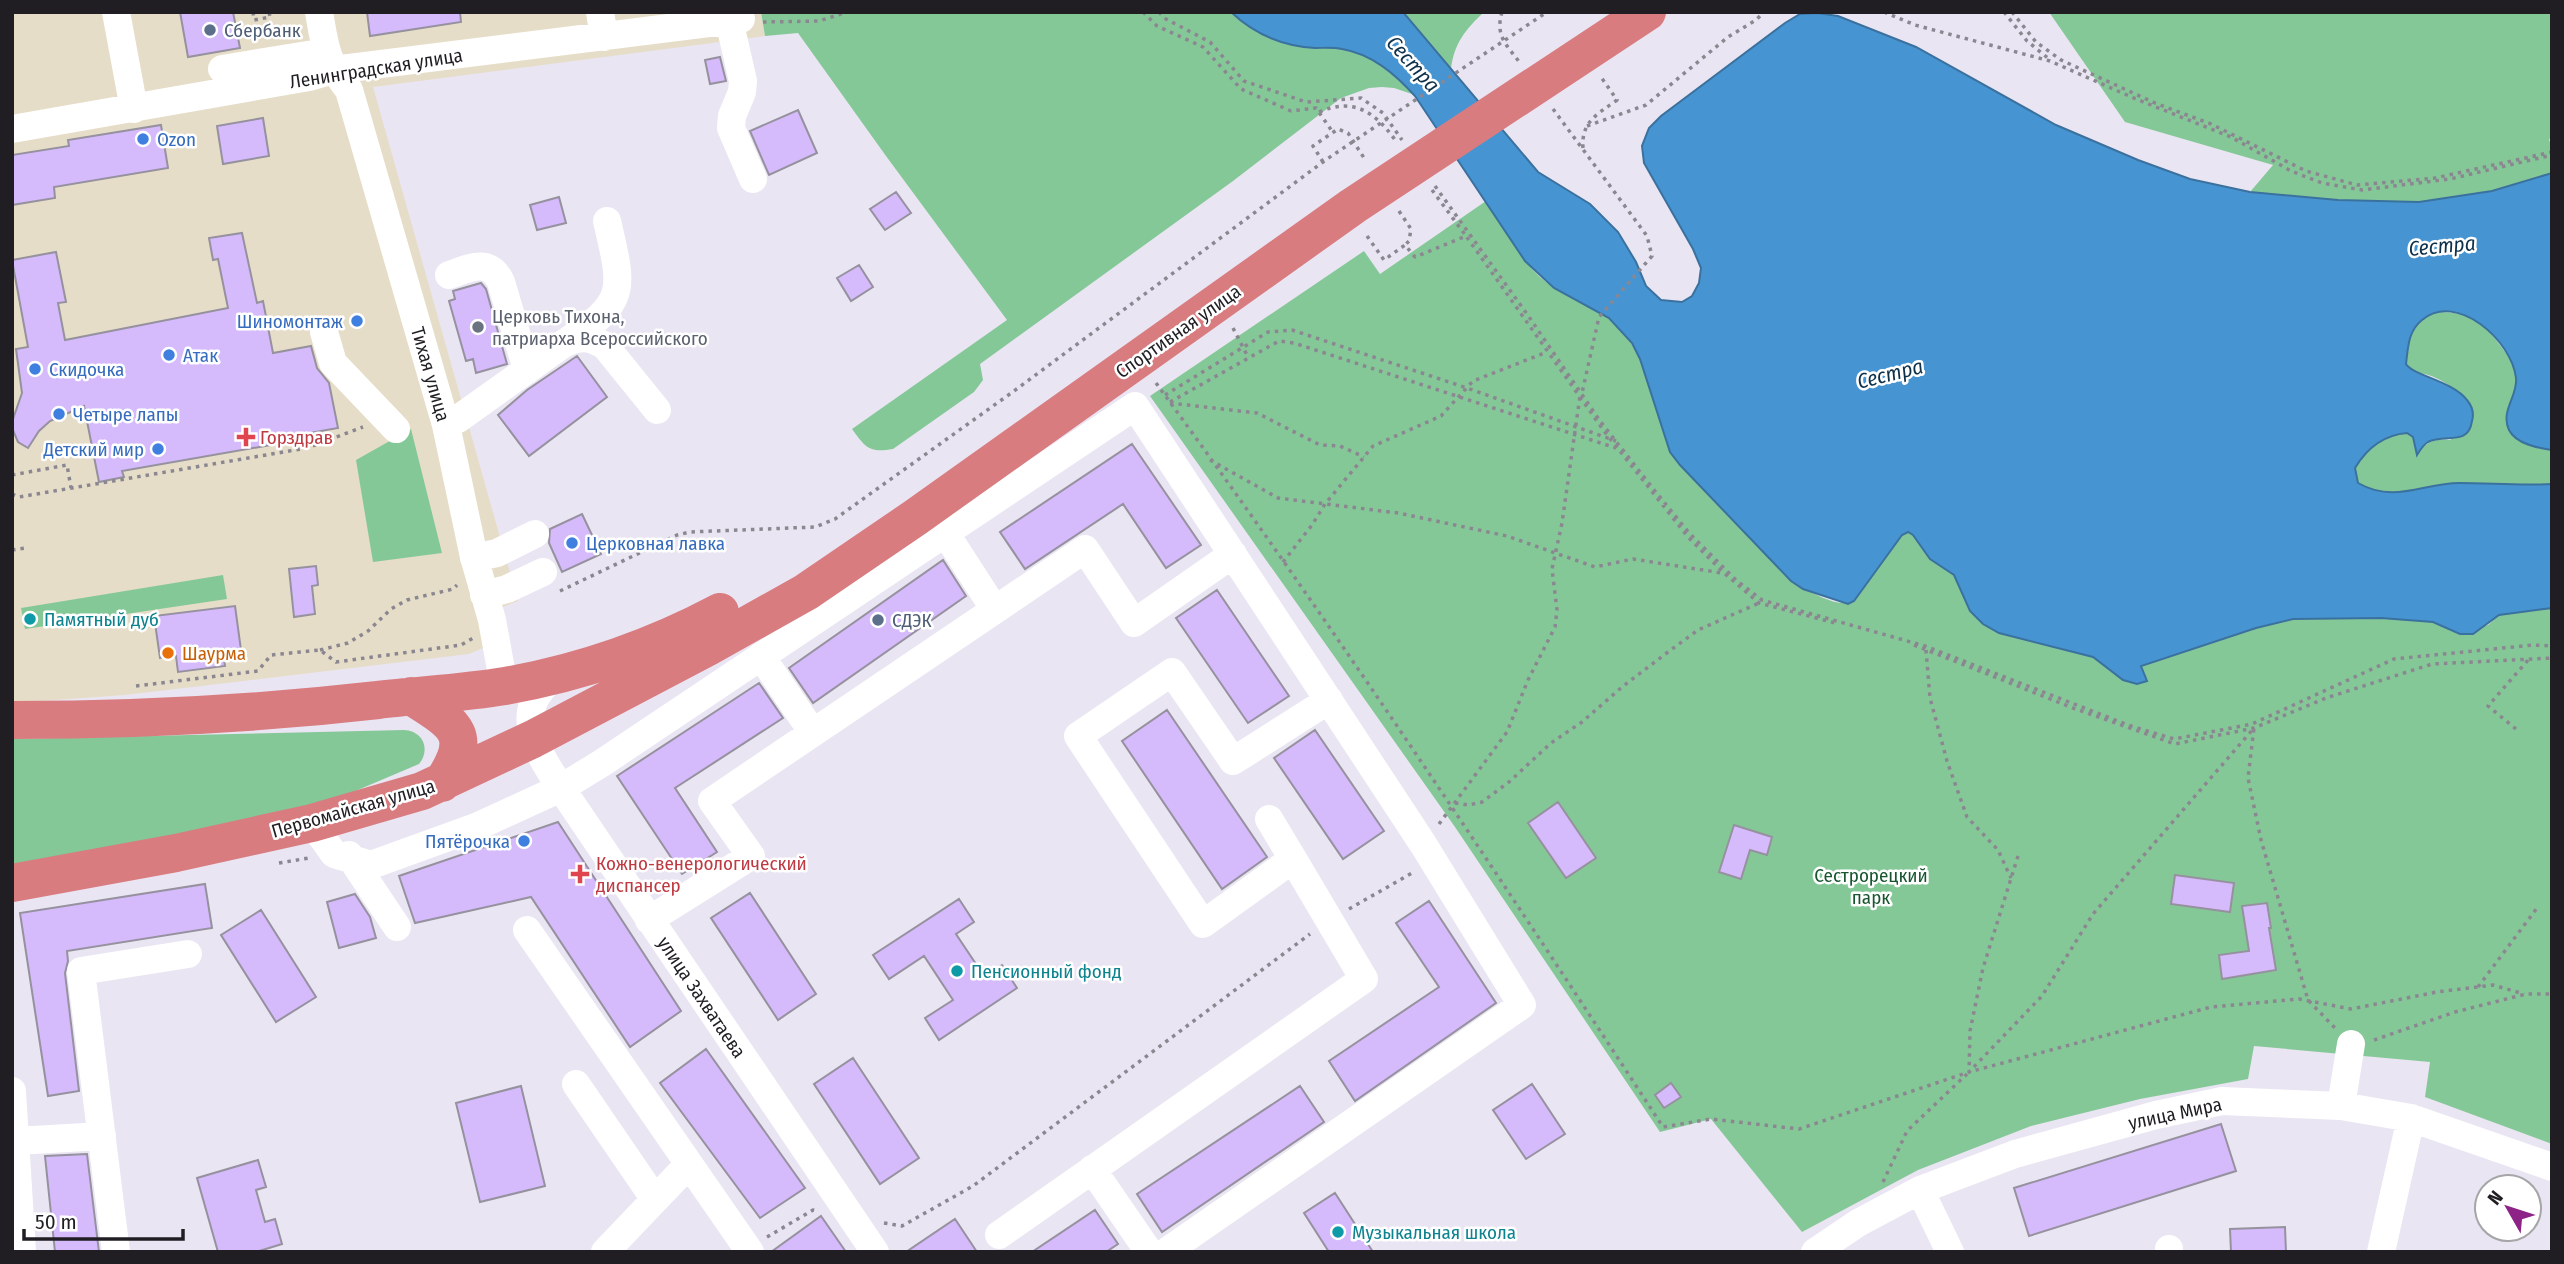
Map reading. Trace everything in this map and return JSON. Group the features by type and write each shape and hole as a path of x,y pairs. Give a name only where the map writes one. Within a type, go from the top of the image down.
{"highway":[{"name":"Спортивная улица","path":"699,638 806,592 916,517 1343,189 1559,32 1598,12"},
{"name":"Спортивная улица","path":"1559,32 1647,12"},
{"path":"12,720 130,720 204,716 290,710 504,686 699,638"},
{"name":"Первомайская улица","path":"12,884 176,853 325,831 442,783 533,739 699,638"},
{"path":"411,696 440,714 452,726 460,743 458,755 442,783"}],"street":[{"path":"116,12 134,109"},
{"path":"222,69 329,61 318,12"},
{"path":"735,20 743,81 742,92 732,116 732,128 752,179"},
{"name":"Ленинградская улица","path":"12,129 309,77 329,61 602,24 735,20"},
{"name":"Тихая улица","path":"329,61 349,90 446,425 479,588 504,686"},
{"path":"446,425 606,312 618,289 616,263 607,221"},
{"path":"449,275 476,266 496,272 527,370"},
{"path":"324,332 333,363 391,424"},
{"path":"564,344 576,338 597,340 606,347 657,410"},
{"path":"325,831 334,854 371,865 476,827 561,788 1135,406 1423,844 1522,1004 1166,1252"},
{"path":"534,534 497,553 479,588 507,590 547,584"},
{"path":"946,534 995,610"},
{"path":"649,920 751,856 712,801 1084,549 1134,623 1233,554"},
{"path":"761,656 813,733"},
{"path":"1293,859 1203,924 1078,736 1171,672 1233,761 1329,700"},
{"path":"533,739 532,709 536,698 554,675"},
{"name":"улица Захватаева","path":"533,739 561,788 875,1252"},
{"path":"999,1235 1364,979 1269,819"},
{"path":"354,861 397,927"},
{"path":"527,930 749,1250"},
{"path":"116,1252 81,971 188,954"},
{"path":"2342,1106 2351,1044"},
{"path":"576,1084 654,1198"},
{"path":"12,1091 22,1252"},
{"name":"улица Мира","path":"1815,1252 1858,1223 1920,1190 2015,1154 2074,1136 2222,1101 2342,1106 2411,1118 2552,1167"},
{"path":"2381,1252 2411,1118"},
{"path":"16,1141 102,1136"},
{"path":"605,1252 689,1164"},
{"path":"1092,1169 1149,1252"},
{"path":"1920,1190 1950,1252"}],"path":[{"path":"253,12 254,20 270,17 269,12"},
{"path":"735,20 819,20 847,12"},
{"path":"1143,12 1157,26 1203,47 1241,89 1291,111 1316,108 1332,131"},
{"path":"1585,127 1646,104 1728,37 1764,12"},
{"path":"1884,12 1914,25 2050,61 2231,137 2291,171 2322,183 2362,190 2450,179 2552,154"},
{"path":"2004,12 2027,41 2050,61"},
{"path":"2012,12 2036,42 2061,60 2155,103 2211,124 2306,171 2357,186 2435,178 2552,154"},
{"path":"547,584 677,535 815,527 835,519 1014,391 1343,189 1559,32 1617,100 1593,117 1585,127 1582,136 1583,148 1647,236 1652,256 1598,317 1581,395 1552,569 1558,610 1555,627 1528,680 1507,732 1423,844 1412,874 1328,921 972,1186 902,1226 813,1210 749,1250"},
{"path":"1313,146 1343,189 1384,260 1405,245 1415,257 1466,236 1548,352 1690,534 1736,580 1762,600 1925,646 2128,726 2174,739 2252,724 2394,659 2533,645 2552,646"},
{"path":"1232,327 1248,357"},
{"path":"1144,419 1279,341 1294,343 1618,449"},
{"path":"1283,562 1325,504 1373,446 1441,416 1474,381 1548,352"},
{"path":"1561,363 1618,449 1688,537 1759,603 1908,643 2085,713 2175,744 2254,728 2326,698 2432,664 2552,658"},
{"path":"1154,381 1454,806 1663,1127 1711,1119 1799,1129 1969,1072 2211,1007 2299,999 2351,1009 2425,994 2493,985 2526,994"},
{"path":"1169,403 1257,413 1320,445 1340,446 1364,457"},
{"path":"12,494 19,497 307,448 391,424"},
{"path":"1209,460 1278,498 1398,513 1507,536 1595,567 1633,559 1724,573"},
{"path":"12,475 67,465 71,488"},
{"path":"12,550 26,548"},
{"path":"132,686 258,671 271,655 320,650 348,643 368,631 391,609 407,600 453,589 479,588 488,629 461,645 337,662 320,650"},
{"path":"1454,806 1482,802 1510,782 1551,743 1582,722 1698,630 1759,603"},
{"path":"1926,650 1930,698 1947,761 1967,817 1998,850 2012,879"},
{"path":"2516,729 2488,706 2529,659"},
{"path":"2254,728 2248,778 2261,840 2308,1000 2351,1044 2379,1039 2455,1012 2526,994 2552,993"},
{"path":"1878,1194 1907,1131 1969,1072 2042,996 2093,914 2254,728"},
{"path":"275,864 325,831"},
{"path":"1969,1072 1970,1031 1983,968 2018,856"},
{"path":"2477,987 2537,908"}],"shaded area":[{"path":"12,12 761,12 765,36 373,87 518,601 493,611 488,646 469,654 125,695 12,703"}],"green space":[{"path":"761,12 1231,12 1249,27 1280,42 1303,47 1339,48 1363,55 1391,73 1415,95 1382,87 1369,88 1341,98 1233,181 980,364 983,380 974,392 893,449 878,450 865,445 852,429 1007,320 798,33 765,36"},
{"path":"1403,12 1484,12 1462,37 1451,69"},
{"path":"2049,12 2552,12 2552,138 2549,139 2552,149 2552,173 2492,191 2419,202 2338,200 2250,192 2273,165 2125,122"},
{"name":"Сестрорецкий парк","path":"1486,201 1518,250 1540,277 1556,289 1606,316 1621,330 1803,589 1828,600 1842,603 1854,601 1902,535 1908,532 1930,559 1954,575 1970,611 1999,633 2093,657 2114,674 2256,628 2293,619 2381,618 2433,622 2460,634 2488,625 2499,615 2552,608 2552,1144 2425,1097 2430,1062 2254,1046 2248,1079 2140,1099 2031,1126 1918,1170 1802,1232 1711,1119 1660,1132 1455,827 1150,396 1364,251 1380,274"},
{"path":"2433,312 2458,314 2476,320 2490,333 2512,362 2517,382 2506,418 2542,449 2552,450 2552,484 2459,483 2384,492 2358,483 2355,468 2370,449 2383,440 2407,433 2413,437 2417,453 2432,442 2450,440 2473,413 2454,389 2433,377 2412,371 2406,364 2408,347 2415,328"},
{"path":"411,429 442,553 373,562 356,460"},
{"path":"223,575 227,599 25,629 21,608"},
{"path":"404,730 416,734 423,742 423,758 419,764 313,809 12,867 12,739"}],"water":[{"name":"Сестра","path":"1231,12 1403,12 1538,172 1590,204 1618,232 1636,262 1646,286 1661,300 1682,302 1692,296 1699,283 1701,268 1644,163 1642,146 1649,128 1661,116 1800,14 1838,16 1916,47 2056,125 2190,179 2250,192 2338,200 2419,202 2492,191 2552,173 2552,450 2522,442 2509,430 2507,416 2516,378 2505,349 2494,336 2481,324 2466,316 2451,312 2436,313 2422,320 2414,329 2406,364 2416,372 2461,393 2472,410 2470,429 2461,437 2428,442 2417,455 2413,437 2407,433 2390,436 2370,449 2355,468 2358,483 2384,492 2459,483 2552,484 2552,608 2499,615 2473,634 2460,634 2433,622 2381,618 2293,619 2256,628 2141,666 2147,681 2137,684 2123,680 2093,657 1999,633 1983,624 1970,611 1954,575 1930,559 1908,532 1902,535 1854,601 1848,604 1803,589 1791,581 1680,465 1670,452 1640,359 1632,343 1609,318 1554,288 1525,261 1415,96 1391,73 1363,55 1339,48 1303,47 1280,42 1249,27"}],"building":[{"name":"Сбербанк","path":"180,12 233,12 240,48 188,57"},
{"path":"367,12 460,12 461,22 370,36"},
{"path":"720,57 726,81 710,84 705,60"},
{"path":"798,110 817,153 769,175 750,131"},
{"path":"263,118 269,156 223,164 217,126"},
{"path":"161,125 168,168 54,187 55,198 12,205 12,155 69,146 68,140"},
{"path":"896,192 911,213 885,230 870,209"},
{"path":"559,197 566,223 537,230 530,205"},
{"path":"242,233 257,303 263,301 273,353 311,346 317,368 329,383 338,428 304,434 305,439 122,471 124,477 99,482 84,406 50,421 39,431 28,448 18,442 12,428 22,393 16,349 28,347 12,260 56,252 66,302 58,303 65,340 228,308 218,259 213,260 209,238"},
{"path":"859,265 873,287 851,301 837,278"},
{"name":"Церковь Тихона, патриарха Всероссийского","path":"481,283 486,289 507,364 476,373 473,359 466,361 449,301 455,299 453,291"},
{"path":"577,356 607,397 529,456 498,415 527,390"},
{"path":"1132,444 1201,545 1166,568 1123,504 1025,569 1000,532"},
{"name":"Церковная лавка","path":"582,514 601,554 562,572 549,543 550,529"},
{"path":"943,560 966,596 813,703 789,668"},
{"path":"316,566 318,585 312,586 315,614 294,617 289,569"},
{"path":"1217,590 1289,696 1248,723 1176,618"},
{"path":"235,606 241,650 223,652 225,666 178,672 176,656 160,658 154,616"},
{"path":"759,683 783,718 675,788 717,852 682,874 617,776"},
{"path":"1167,710 1267,857 1222,889 1122,741"},
{"path":"1315,730 1384,831 1343,859 1274,758"},
{"path":"1558,802 1596,858 1566,878 1528,823"},
{"path":"558,822 681,1011 630,1047 531,897 415,923 399,876"},
{"path":"1734,825 1772,837 1767,855 1750,850 1741,879 1719,872"},
{"path":"2175,875 2234,883 2230,912 2171,904"},
{"path":"205,884 212,928 67,951 65,973 79,1091 48,1096 20,913"},
{"path":"750,893 816,994 778,1020 711,918"},
{"path":"355,894 370,917 376,938 339,948 327,902"},
{"name":"Пенсионный фонд","path":"959,899 974,922 956,934 984,976 1002,965 1017,988 939,1040 925,1018 953,1000 924,956 889,979 873,955"},
{"path":"1429,901 1496,1003 1355,1101 1329,1061 1439,987 1396,923"},
{"path":"2267,903 2276,970 2222,979 2219,955 2249,951 2242,906"},
{"path":"261,910 316,997 276,1022 221,935"},
{"path":"706,1049 805,1188 760,1218 660,1083"},
{"path":"853,1058 919,1158 880,1184 814,1084"},
{"path":"1671,1083 1681,1097 1664,1108 1655,1095"},
{"path":"1532,1084 1565,1134 1526,1159 1493,1110"},
{"path":"521,1086 545,1186 480,1202 456,1103"},
{"path":"1300,1086 1324,1122 1162,1232 1137,1194"},
{"path":"2221,1124 2236,1171 2029,1236 2014,1188"},
{"path":"87,1154 99,1252 55,1252 45,1156"},
{"path":"258,1160 266,1187 256,1190 265,1222 275,1219 282,1244 256,1252 218,1252 197,1178"},
{"name":"Музыкальная школа","path":"1335,1193 1373,1252 1329,1252 1304,1213"},
{"path":"1095,1210 1118,1244 1106,1252 1032,1252"},
{"path":"821,1216 846,1252 771,1252"},
{"path":"955,1219 977,1252 906,1252"},
{"path":"2285,1227 2286,1252 2231,1252 2230,1229"}],"place":[{"name":"Сбербанк","path":"210,30"},
{"name":"Ozon","path":"143,139"},
{"name":"Шиномонтаж","path":"357,321"},
{"name":"Церковь Тихона, патриарха Всероссийского","path":"478,327"},
{"name":"Атак","path":"169,355"},
{"name":"Скидочка","path":"35,369"},
{"name":"Четыре лапы","path":"59,414"},
{"name":"Горздрав","path":"246,437"},
{"name":"Детский мир","path":"158,449"},
{"name":"Церковная лавка","path":"572,543"},
{"name":"Памятный дуб","path":"30,619"},
{"name":"СДЭК","path":"878,620"},
{"name":"Шаурма","path":"168,653"},
{"name":"Пятёрочка","path":"524,841"},
{"name":"Кожно-венерологический диспансер","path":"580,874"},
{"name":"Пенсионный фонд","path":"957,971"},
{"name":"Музыкальная школа","path":"1338,1232"}]}
